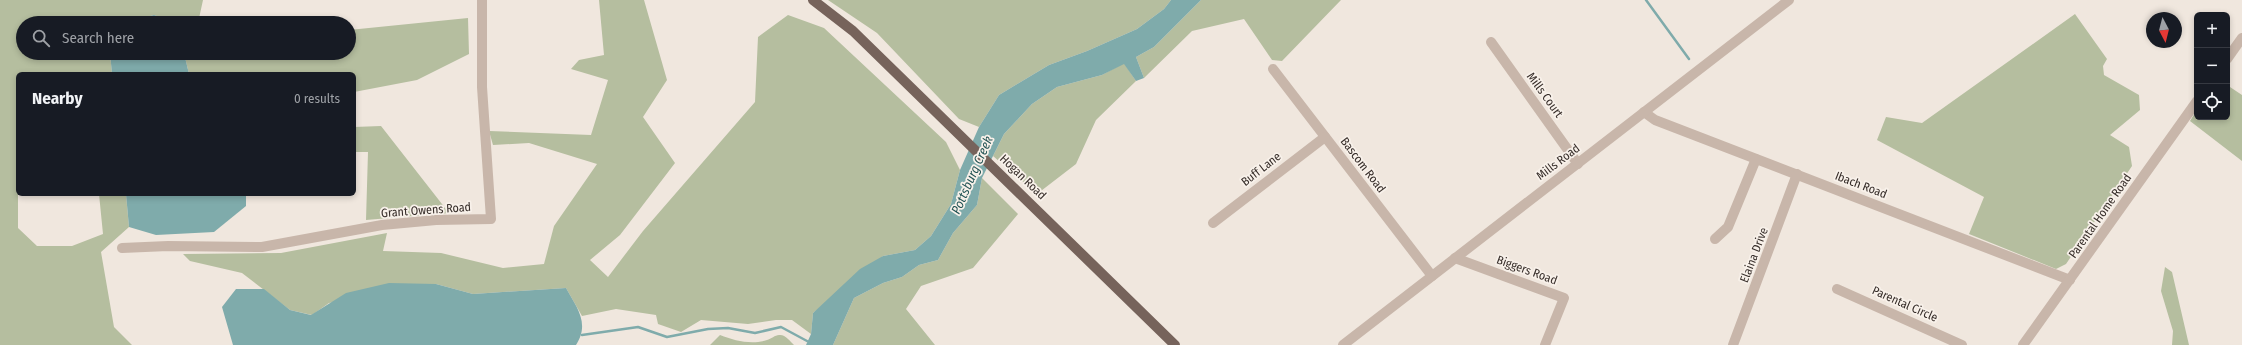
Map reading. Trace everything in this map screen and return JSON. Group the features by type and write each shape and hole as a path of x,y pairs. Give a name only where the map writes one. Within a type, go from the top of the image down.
{"main road":[{"name":"Hogan Road","path":"813,0 853,31 962,135 1175,345"}],"street":[{"name":"Grant Owens Road","path":"122,248 168,246 262,247 382,225 436,220 491,219 482,87 482,0"},
{"name":"Mills Road","path":"1344,345 1789,0"},
{"path":"2230,55 2242,38"},
{"name":"Mills Court","path":"1490,42 1578,164"},
{"name":"Bascom Road","path":"1273,69 1432,276"},
{"name":"Parental Home Road","path":"2028,343 2070,280 2194,105"},
{"name":"Ibach Road","path":"1644,112 1655,120 2070,280"},
{"name":"Buff Lane","path":"1213,223 1325,137"},
{"path":"1715,239 1728,228 1756,159"},
{"name":"Elaina Drive","path":"1733,345 1797,174"},
{"name":"Biggers Road","path":"1455,258 1564,298 1545,345"},
{"name":"Parental Circle","path":"1837,289 1962,345"}],"green space":[{"path":"0,0 203,0 200,16 16,16 16,60 111,60 112,72 16,72 16,196 18,196 18,228 37,246 72,246 103,234 99,196 126,196 129,227 101,252 114,327 132,345 0,345"},
{"path":"599,0 644,0 667,80 643,117 675,163 620,235 590,260 608,277 643,231 755,102 758,37 788,15 824,28 946,142 960,170 951,204 931,236 915,250 883,256 813,313 811,334 792,320 776,320 748,324 701,320 681,332 658,324 656,315 616,309 582,316 566,288 473,294 436,284 329,303 312,315 290,310 242,273 190,261 183,254 281,253 387,233 383,251 441,253 503,268 544,264 554,226 597,164 529,143 493,145 489,131 591,135 608,80 571,69 579,60 604,55"},
{"path":"828,0 1171,0 1164,9 1137,29 1087,51 1049,65 999,95 979,127 959,119 877,33"},
{"path":"1201,0 1341,0 1282,61 1272,60 1244,19 1192,31 1144,78 1136,57 1154,47"},
{"path":"2075,14 2107,59 2103,66 2104,75 2139,95 2140,110 2110,135 2129,147 2132,166 2066,264 2056,269 1969,234 1984,197 1877,140 1886,117 1922,123"},
{"path":"468,18 469,54 417,80 356,92 356,72 189,72 186,60 356,60 356,29"},
{"path":"1124,63 1136,81 1096,120 1076,164 1037,194 993,156 1004,134 1032,104 1057,87 1102,75"},
{"path":"2230,87 2242,95 2242,161 2190,121 2194,115 2194,120 2230,120"},
{"path":"381,126 449,213 366,220 368,152 356,152 356,127"},
{"path":"982,178 1018,214 973,268 921,286 906,309 935,345 833,345 854,298 883,283 902,277 919,265 938,260 953,233 977,205"},
{"path":"2165,267 2172,272 2189,345 2172,345 2173,331 2161,291"},
{"path":"720,335 738,341 755,342 781,335 787,338 794,345 710,345"}],"water":[{"name":"Pottsburg Creek","path":"1171,0 1201,0 1154,47 1136,57 1144,78 1136,81 1124,64 1102,75 1057,87 1032,104 1004,134 982,178 977,205 953,233 938,260 919,265 902,277 883,283 854,298 833,345 806,345 811,334 813,313 860,269 883,256 915,250 931,236 951,204 960,170 979,127 999,95 1049,65 1087,51 1137,29 1164,9"},
{"path":"111,60 186,60 189,72 112,72"},
{"path":"126,196 246,196 246,206 214,232 156,235 129,227"},
{"path":"389,283 436,284 473,294 566,288 578,309 582,323 582,330 576,345 233,345 222,307 236,289 264,289 290,310 311,315 346,293"}],"waterway":[{"path":"1646,0 1689,59"},
{"path":"582,335 638,327 667,337 708,329 728,328 755,333 781,327 807,341"}]}
